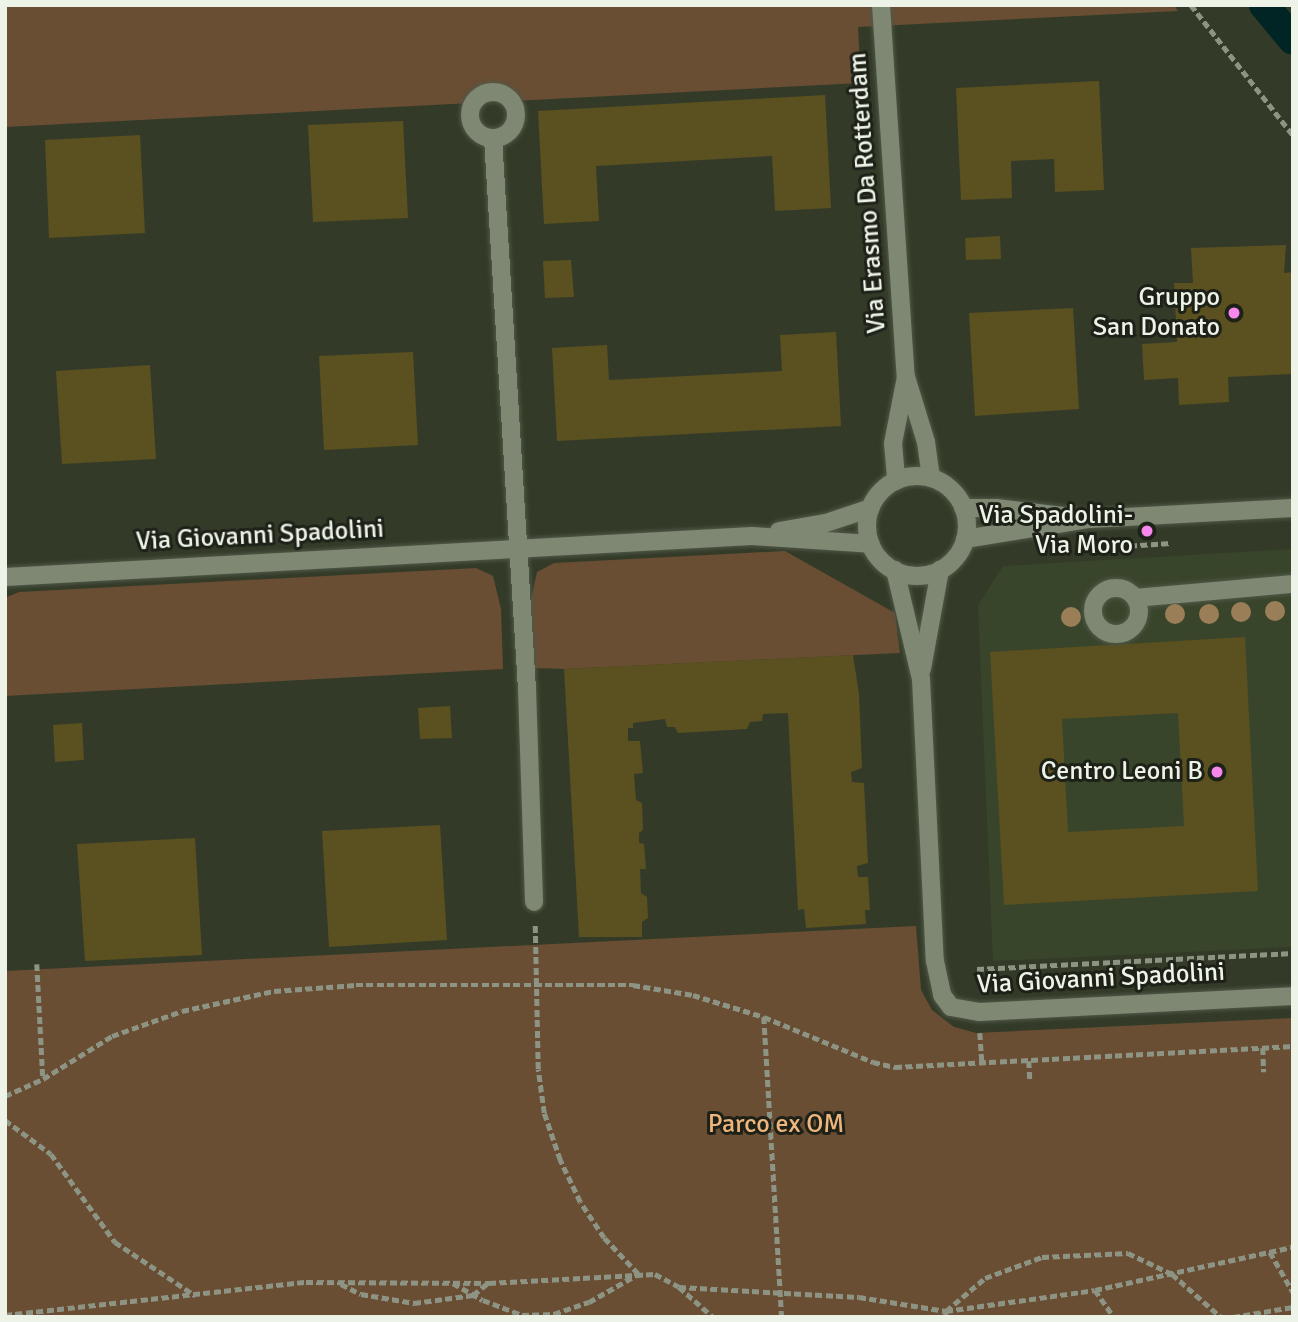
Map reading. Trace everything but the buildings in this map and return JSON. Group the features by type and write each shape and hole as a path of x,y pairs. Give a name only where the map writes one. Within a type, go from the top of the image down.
{"street":[{"name":"Via Erasmo Da Rotterdam","path":"881,5 906,377 926,442 931,478"},
{"path":"493,138 519,547 534,902"},
{"name":"Via Erasmo Da Rotterdam","path":"896,481 893,443 906,377"},
{"path":"895,570 917,575 940,570 954,560 965,539 967,527 963,508 951,489 931,478 914,476 896,481"},
{"name":"Via Giovanni Spadolini","path":"752,536 826,523 871,508 883,490 896,481"},
{"path":"871,508 867,526 871,544"},
{"path":"963,508 996,508 1089,519"},
{"path":"965,539 1089,519 1293,508"},
{"name":"Via Giovanni Spadolini","path":"5,577 752,536 871,544 880,559 895,570 921,679 935,961 942,995 951,1007 979,1012 1293,996"},
{"name":"Via Giovanni Spadolini","path":"921,679 940,570"},
{"path":"1135,598 1293,584"}],"path":[{"path":"1191,5 1293,135"},
{"path":"1110,547 1171,543"},
{"path":"534,902 538,1069 544,1113 560,1160 580,1202 598,1229 638,1274"},
{"path":"977,969 1293,953"},
{"path":"37,964 43,1079"},
{"path":"5,1096 43,1079 112,1036 182,1011 274,991 356,985 633,985 693,995 764,1017 873,1062 895,1067 1293,1046"},
{"path":"764,1017 782,1317"},
{"path":"980,1028 982,1063"},
{"path":"1263,1048 1264,1072"},
{"path":"1029,1060 1030,1082"},
{"path":"5,1119 51,1154 115,1241 197,1296"},
{"path":"679,1287 859,1297 946,1314 1094,1290 1293,1247"},
{"path":"1270,1252 1293,1292"},
{"path":"946,1314 985,1278 1042,1257 1128,1253 1172,1274 1221,1317"},
{"path":"451,1282 473,1295 522,1315 554,1314 589,1302 638,1274"},
{"path":"5,1315 306,1282 489,1283 655,1274 679,1287 713,1317"},
{"path":"338,1282 360,1294 387,1301 414,1303 473,1295 489,1283"},
{"path":"1094,1290 1114,1317"},
{"path":"1233,1317 1293,1307"}],"shaded area":[{"path":"1293,549 1293,947 993,961 978,605 1003,566"}],"green space":[{"path":"5,5 1174,5 1178,11 858,27 861,83 5,127"},
{"path":"785,551 895,613 900,653 564,669 534,668 529,608 537,572 554,563"},
{"path":"476,568 493,576 501,609 503,669 5,696 5,598 19,592"},
{"name":"Parco ex OM","path":"916,926 921,990 932,1010 954,1027 976,1033 1293,1018 1293,1317 5,1317 5,971"}],"waterway":[{"path":"1264,5 1293,40"}],"place":[{"name":"Gruppo San Donato","path":"1234,313"},
{"name":"Via Spadolini- Via Moro","path":"1147,531"},
{"name":"Centro Leoni B","path":"1217,772"}]}
